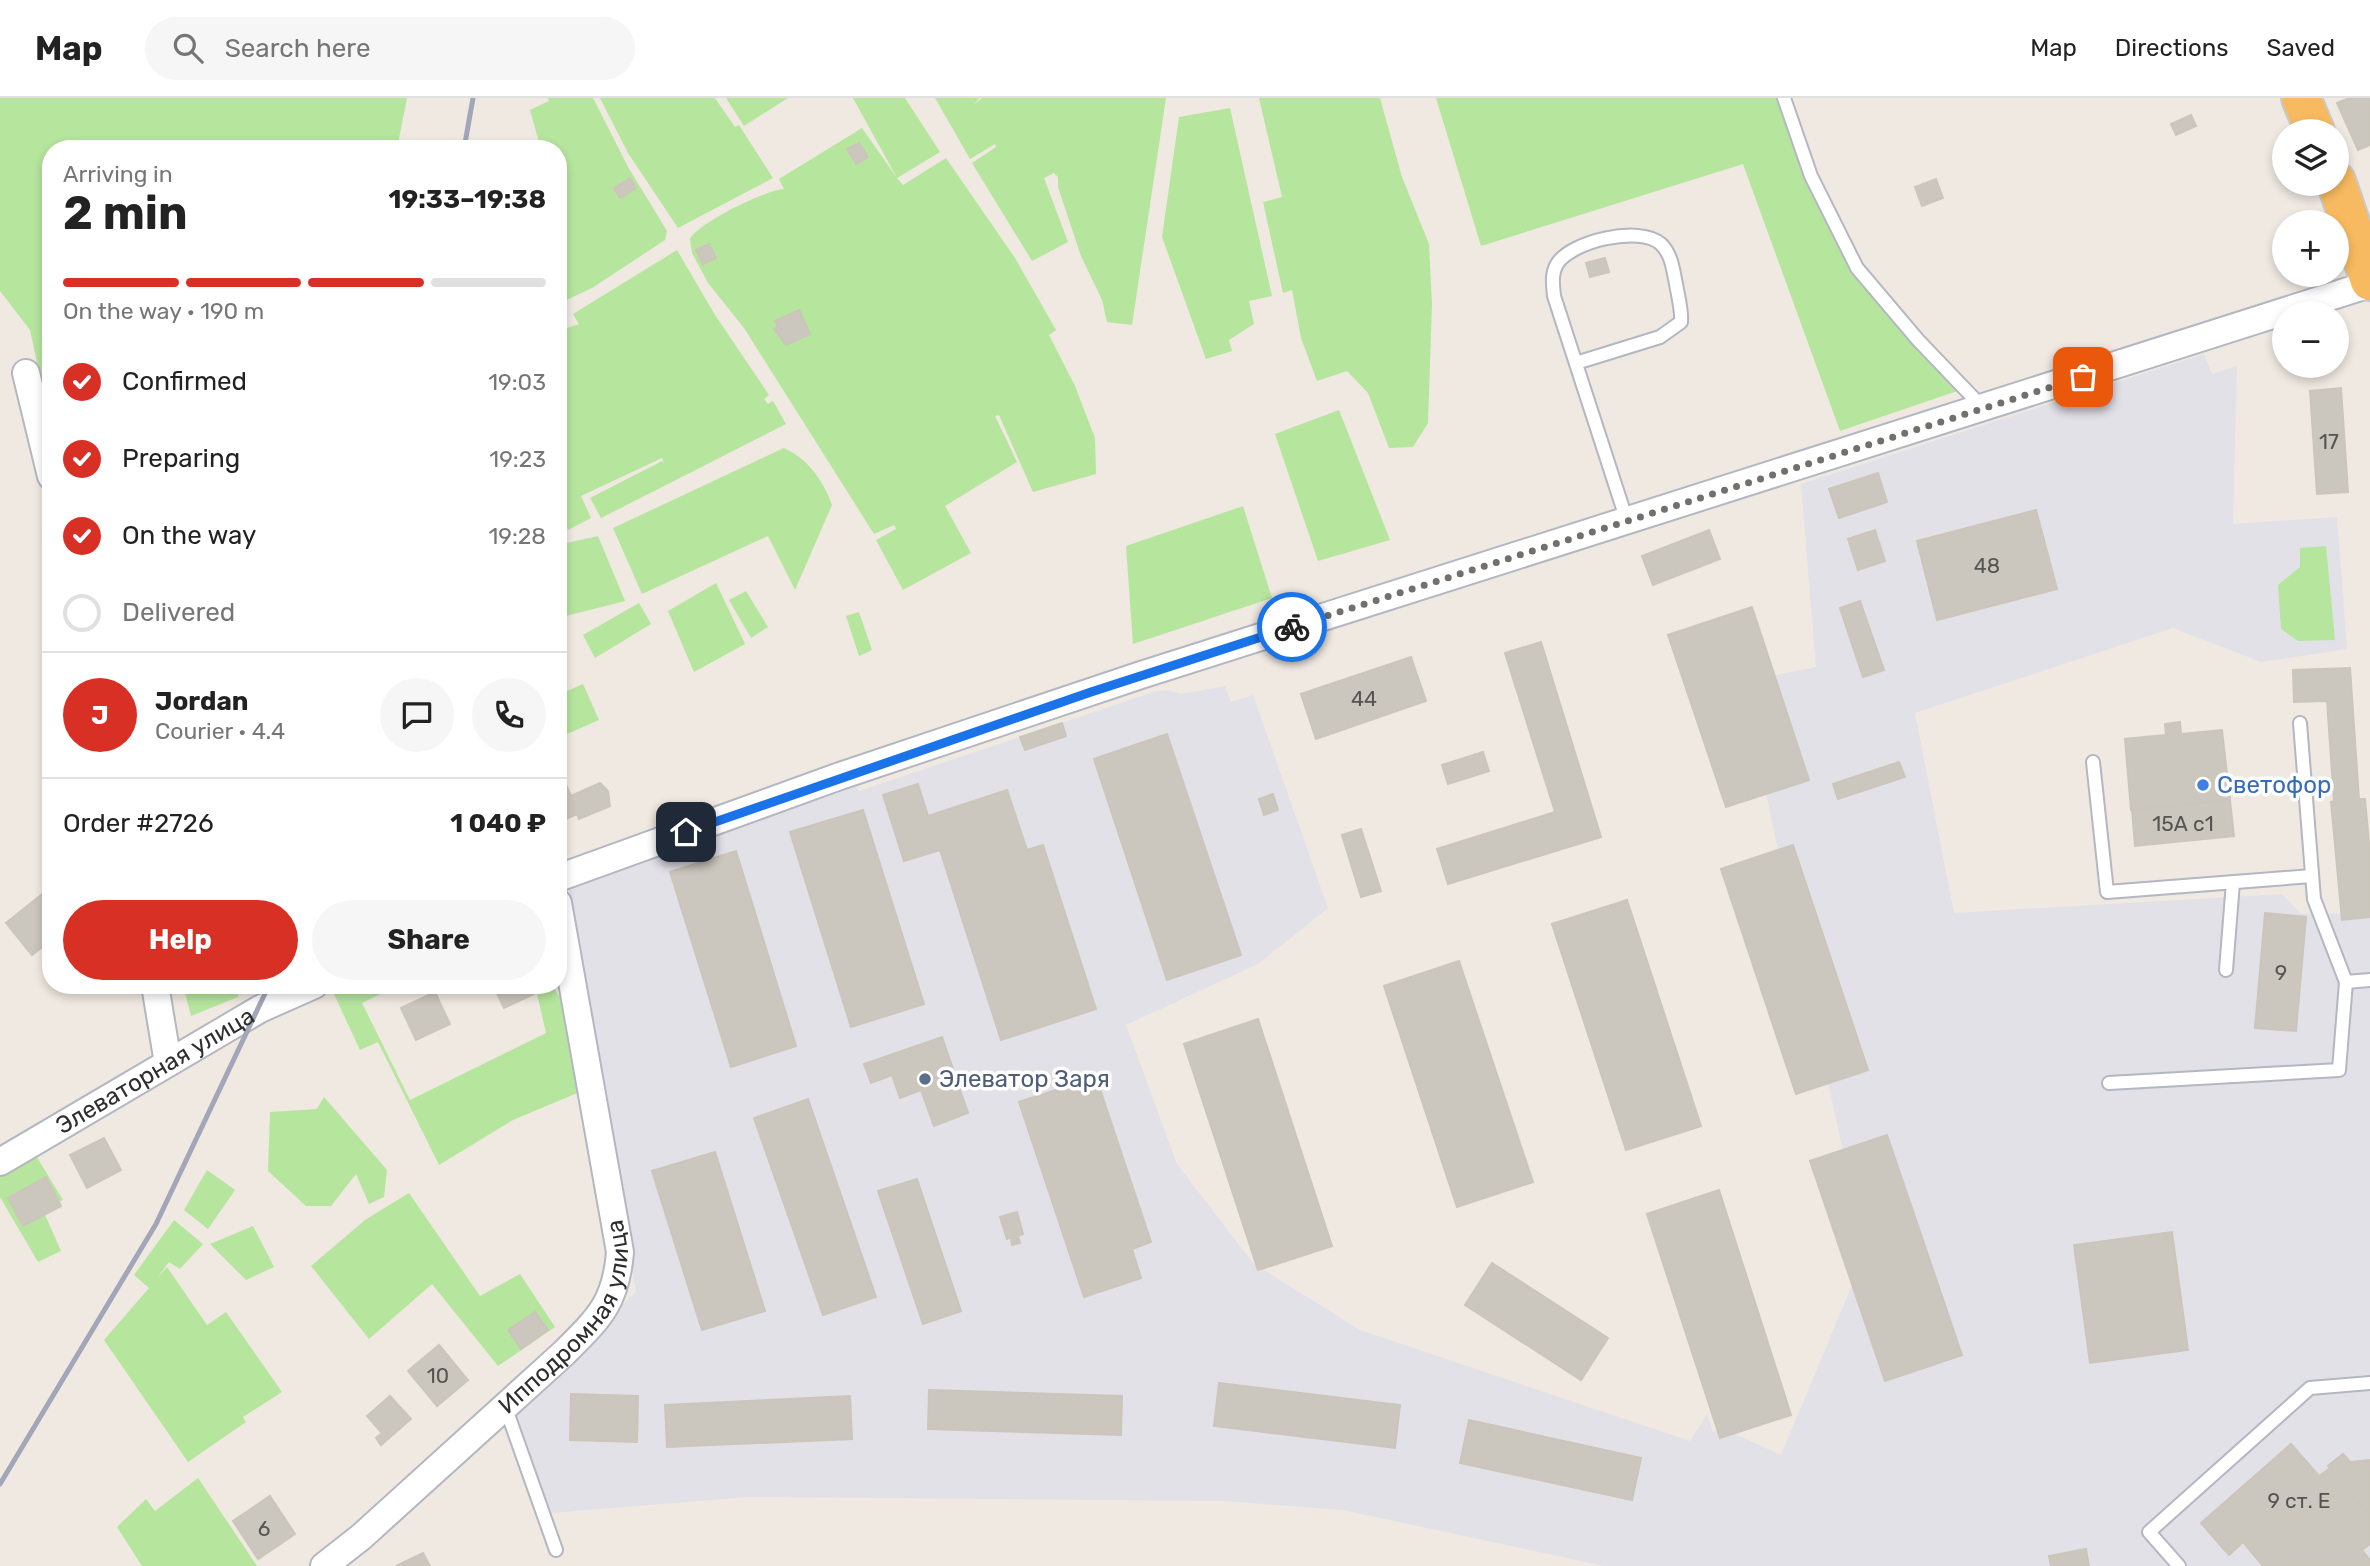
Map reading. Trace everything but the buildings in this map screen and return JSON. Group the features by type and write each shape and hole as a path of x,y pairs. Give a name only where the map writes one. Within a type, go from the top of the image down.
{"highway":[{"path":"2301,98 2310,119"},
{"path":"2341,196 2370,283"}],"street":[{"path":"567,875 840,776 1115,684 1984,409 2370,283"},
{"path":"26,373 42,439"},
{"name":"Ипподромная улица","path":"324,1566 361,1537 591,1326 617,1282 620,1252 567,955"},
{"path":"156,994 168,1063"},
{"name":"Элеваторная улица","path":"0,1162 260,1009 294,994"}],"lane":[{"path":"1784,98 1811,176 1857,268 1918,340 1984,409"},
{"path":"1576,363 1660,337 1681,321 1672,265 1661,245 1652,239 1625,235 1581,246 1559,261 1552,281 1554,296 1627,521"},
{"path":"2109,1083 2339,1070 2346,982 2314,899 2300,723"},
{"path":"2093,762 2107,892 2312,876"},
{"path":"2226,970 2233,882"},
{"path":"2346,982 2370,981"},
{"path":"2179,1566 2149,1532 2310,1388 2370,1383"},
{"path":"505,1406 556,1550"}],"shaded area":[{"path":"2204,354 2212,374 2237,366 2233,524 2337,517 2347,649 2261,662 2173,628 1915,713 1954,913 2282,894 2301,914 2370,913 2370,1566 1604,1566 1343,1510 1224,1501 749,1497 550,1513 514,1409 636,1292 568,887 612,873 640,857 846,787 857,787 859,791 1153,692 1167,690 1181,694 1225,686 1231,702 1253,695 1328,908 1258,964 1126,1025 1177,1164 1253,1263 1360,1330 1690,1441 1707,1414 1713,1432 1724,1429 1781,1455 1865,1254 1742,682 1816,667 1801,484"}],"green space":[{"path":"0,98 407,98 399,140 42,140 42,386 30,330 0,291"},
{"path":"548,98 593,98 628,167 667,231 665,240 592,288 567,300 567,140 538,140 530,110 549,101"},
{"path":"600,98 715,98 735,127 739,125 773,178 678,228 628,153"},
{"path":"726,98 788,98 744,126"},
{"path":"853,98 905,98 940,152 897,178"},
{"path":"935,98 979,98 975,104 982,98 1166,98 1132,325 1107,322 1102,300 1081,256 1058,187 1058,177 1054,173 1044,178 1068,242 1032,261 972,163 996,147 995,144 970,159"},
{"path":"1259,98 1380,98 1402,177 1429,244 1432,304 1428,423 1413,447 1389,448 1368,393 1347,371 1317,381 1301,338 1292,290 1283,293 1263,202 1282,197"},
{"path":"1436,98 1787,98 1819,200 1849,255 1966,388 1840,431 1743,164 1481,246"},
{"path":"1230,108 1272,296 1249,301 1254,324 1229,340 1232,351 1206,359 1162,237 1179,117"},
{"path":"862,128 903,185 946,158 1015,258 1056,330 1049,335 1075,386 1095,438 1096,474 1033,492 999,415 995,416 1017,462 945,506 971,553 903,590 876,540 896,529 894,525 874,534 744,328 708,283 692,253 690,239 706,224 734,208 784,189 779,179"},
{"path":"677,250 715,315 769,395 764,399 768,404 773,401 786,424 601,518 590,498 662,461 664,464 662,458 581,496 591,518 568,530 567,328 579,324 573,314"},
{"path":"1339,410 1390,540 1318,561 1275,434"},
{"path":"784,448 814,471 832,505 795,590 768,536 642,594 613,528"},
{"path":"1243,506 1272,598 1133,644 1126,546"},
{"path":"598,536 625,601 567,616 567,543"},
{"path":"2326,546 2335,640 2298,641 2281,629 2278,585 2300,567 2300,548"},
{"path":"716,583 745,644 694,672 668,611"},
{"path":"746,591 768,627 751,638 729,600"},
{"path":"639,603 651,624 595,658 583,635"},
{"path":"859,612 872,650 859,656 846,616"},
{"path":"583,684 599,720 567,734 567,691"},
{"path":"185,994 238,994 238,997 191,1016"},
{"path":"334,994 380,994 362,1003 410,1100 546,1033 537,994 558,994 563,1002 582,1091 513,1120 439,1165 378,1042 360,1050"},
{"path":"324,1097 387,1170 384,1197 369,1204 356,1174 331,1206 306,1206 268,1171 270,1112 317,1109"},
{"path":"35,1154 63,1200 42,1208 61,1251 38,1262 0,1197 0,1175"},
{"path":"207,1170 235,1190 208,1229 184,1210"},
{"path":"409,1193 480,1296 520,1274 555,1327 498,1366 432,1284 369,1339 311,1266 365,1220"},
{"path":"174,1220 203,1244 180,1269 169,1262 157,1278 167,1267 207,1325 226,1312 282,1392 243,1417 246,1422 188,1462 104,1340 149,1288 134,1275"},
{"path":"253,1226 274,1267 246,1280 210,1244"},
{"path":"198,1478 257,1566 142,1566 117,1527 146,1499 155,1511"}],"railway":[{"path":"466,140 473,98"},
{"path":"0,1484 156,1224 265,994"}],"way so far":[{"path":"1292,627 2083,377"}],"place":[{"name":"Светофор","path":"2203,785"},
{"name":"Элеватор Заря","path":"925,1079"}],"route":[{"path":"686,832 840,776 1292,627"}]}
